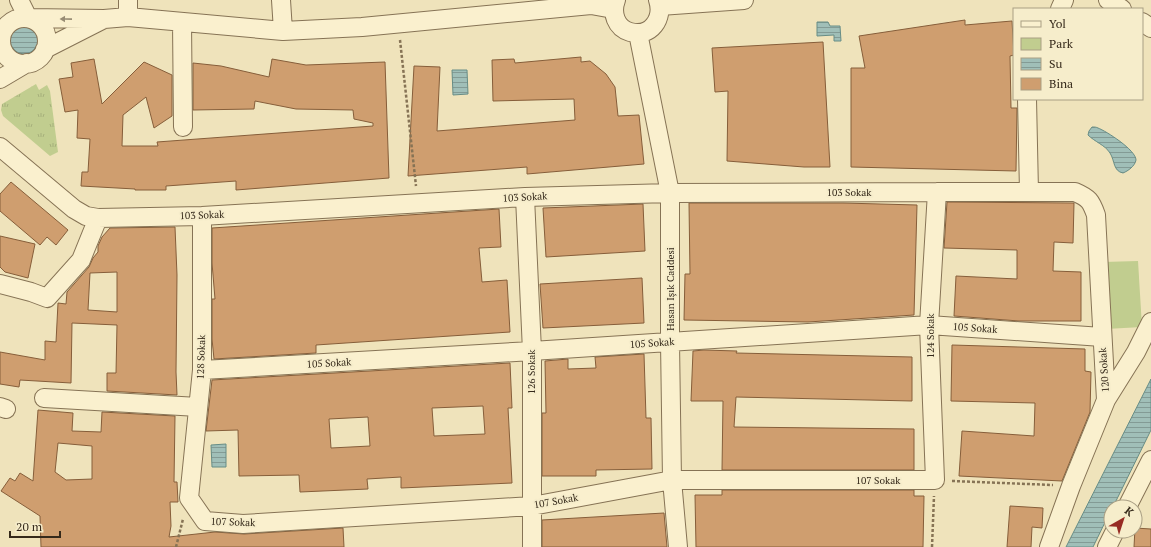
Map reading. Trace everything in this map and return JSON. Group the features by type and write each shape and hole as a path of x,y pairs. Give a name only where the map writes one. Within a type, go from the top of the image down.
{"street":[{"path":"19,0 28,18 39,23 44,29 47,44 40,57 33,62 18,63 5,55 0,40 2,32 11,21 18,18 28,18 104,19"},
{"path":"281,0 283,31"},
{"path":"45,49 104,19 128,9 182,22 283,31 398,23 591,5 614,5 614,17 618,24 623,29 638,33 646,31 657,21 660,14 659,3 744,0"},
{"path":"1108,0 1120,8"},
{"path":"182,22 183,127"},
{"name":"Hasan Işık Caddesi","path":"638,33 670,193 672,480 678,547"},
{"path":"0,79 27,63"},
{"path":"1027,100 1029,192"},
{"name":"103 Sokak","path":"0,147 74,209 86,216 98,218 202,216 525,197 670,193 1075,192"},
{"name":"124 Sokak","path":"935,480 929,325 936,192"},
{"name":"120 Sokak","path":"1049,547 1071,486 1106,400 1096,215 1092,205 1085,196 1075,192"},
{"name":"126 Sokak","path":"525,197 532,351 532,547"},
{"name":"128 Sokak","path":"188,498 202,370 202,216"},
{"path":"0,284 32,292 47,298 81,260 98,218"},
{"path":"1106,400 1136,352 1151,322"},
{"name":"105 Sokak","path":"202,370 532,351 929,325 1102,337"},
{"path":"44,398 198,407"},
{"path":"1131,499 1151,460"},
{"name":"107 Sokak","path":"188,498 205,521 243,524 532,506 672,480 935,480"}],"path":[{"path":"398,23 418,203"},
{"path":"932,547 935,480 1071,486"},
{"path":"176,547 188,498"}],"green space":[{"path":"36,84 39,90 47,85 50,91 58,152 50,156 3,116 1,110 2,104"},
{"path":"1138,261 1142,327 1106,329 1103,262"}],"water":[{"path":"817,22 828,22 830,26 840,26 841,41 834,41 834,35 817,36"},
{"path":"24,26 34,30 38,40 34,50 24,54 14,50 10,40 14,30"},
{"path":"452,70 467,70 468,94 453,95"},
{"path":"1092,127 1107,133 1120,141 1131,151 1136,160 1131,168 1123,173 1117,170 1108,150 1088,135"},
{"path":"1151,379 1151,430 1117,499 1103,499 1103,526 1093,547 1066,547"},
{"path":"226,444 226,467 212,467 211,445"}],"building":[{"path":"965,20 965,25 1012,21 1013,55 1010,56 1011,108 1017,108 1016,171 851,167 851,68 865,68 859,36"},
{"path":"823,42 830,167 804,167 727,161 728,91 715,92 712,48"},
{"path":"581,57 581,62 590,61 606,74 615,87 618,116 639,115 644,164 527,174 527,167 408,176 414,66 440,67 437,131 575,120 574,99 493,101 492,60 514,59 515,63"},
{"path":"94,59 102,104 144,62 172,75 172,116 154,128 146,97 123,115 122,146 158,146 157,142 373,126 373,123 354,119 353,110 296,109 255,101 254,109 193,110 193,63 221,66 269,77 272,59 306,65 385,62 389,178 236,190 236,181 166,186 166,190 135,190 81,186 82,172 88,172 90,139 77,138 78,110 65,112 59,79 73,77 71,63"},
{"path":"11,182 68,230 56,245 47,237 40,245 0,211 0,194"},
{"path":"947,202 1074,203 1073,243 1054,242 1053,271 1081,272 1081,321 1019,321 954,316 956,276 1017,279 1017,250 944,248"},
{"path":"689,203 843,203 917,205 914,315 808,322 684,320 685,274 690,274"},
{"path":"643,204 645,251 546,257 543,208"},
{"path":"499,209 501,247 479,248 482,282 507,280 510,332 316,345 316,353 214,359 212,339 212,299 215,299 212,263 212,228"},
{"path":"175,227 177,275 177,395 107,391 107,373 116,373 117,325 72,323 71,383 20,380 19,387 0,384 0,352 45,360 45,341 56,342 58,303 66,304 67,292 89,267 93,258 98,252 98,246 102,237 110,228","holes":["117,272 117,312 88,310 90,273"]},
{"path":"0,236 35,244 28,278 5,272 0,267"},
{"path":"642,278 644,323 543,328 540,284"},
{"path":"952,345 1085,349 1085,371 1091,372 1090,412 1062,481 959,476 962,431 1034,436 1035,403 951,401"},
{"path":"693,351 737,351 736,353 912,357 912,401 736,397 734,427 914,429 914,470 722,470 723,401 691,401"},
{"path":"644,354 646,418 651,418 652,469 596,470 596,476 542,476 542,413 546,413 545,361 568,359 568,369 596,368 595,357"},
{"path":"510,363 512,408 508,408 512,483 401,488 401,477 367,479 368,489 300,492 299,475 239,476 238,430 206,431 212,380","holes":["483,406 485,434 434,436 432,408","368,417 370,446 331,448 329,419"]},
{"path":"38,410 73,413 72,431 101,432 102,412 175,416 174,482 177,482 178,502 170,502 171,526 169,537 215,532 244,534 343,528 344,547 41,547 40,516 1,491 10,478 15,481 20,473 33,481","holes":["58,443 92,446 92,479 66,480 55,472"]},
{"path":"722,490 914,490 914,496 924,496 923,547 696,547 695,495 722,495"},
{"path":"1010,506 1043,508 1042,528 1032,527 1031,547 1007,547"},
{"path":"664,513 667,547 542,547 542,520"},
{"path":"1143,528 1151,529 1151,547 1134,547 1134,539 1143,539"}]}
